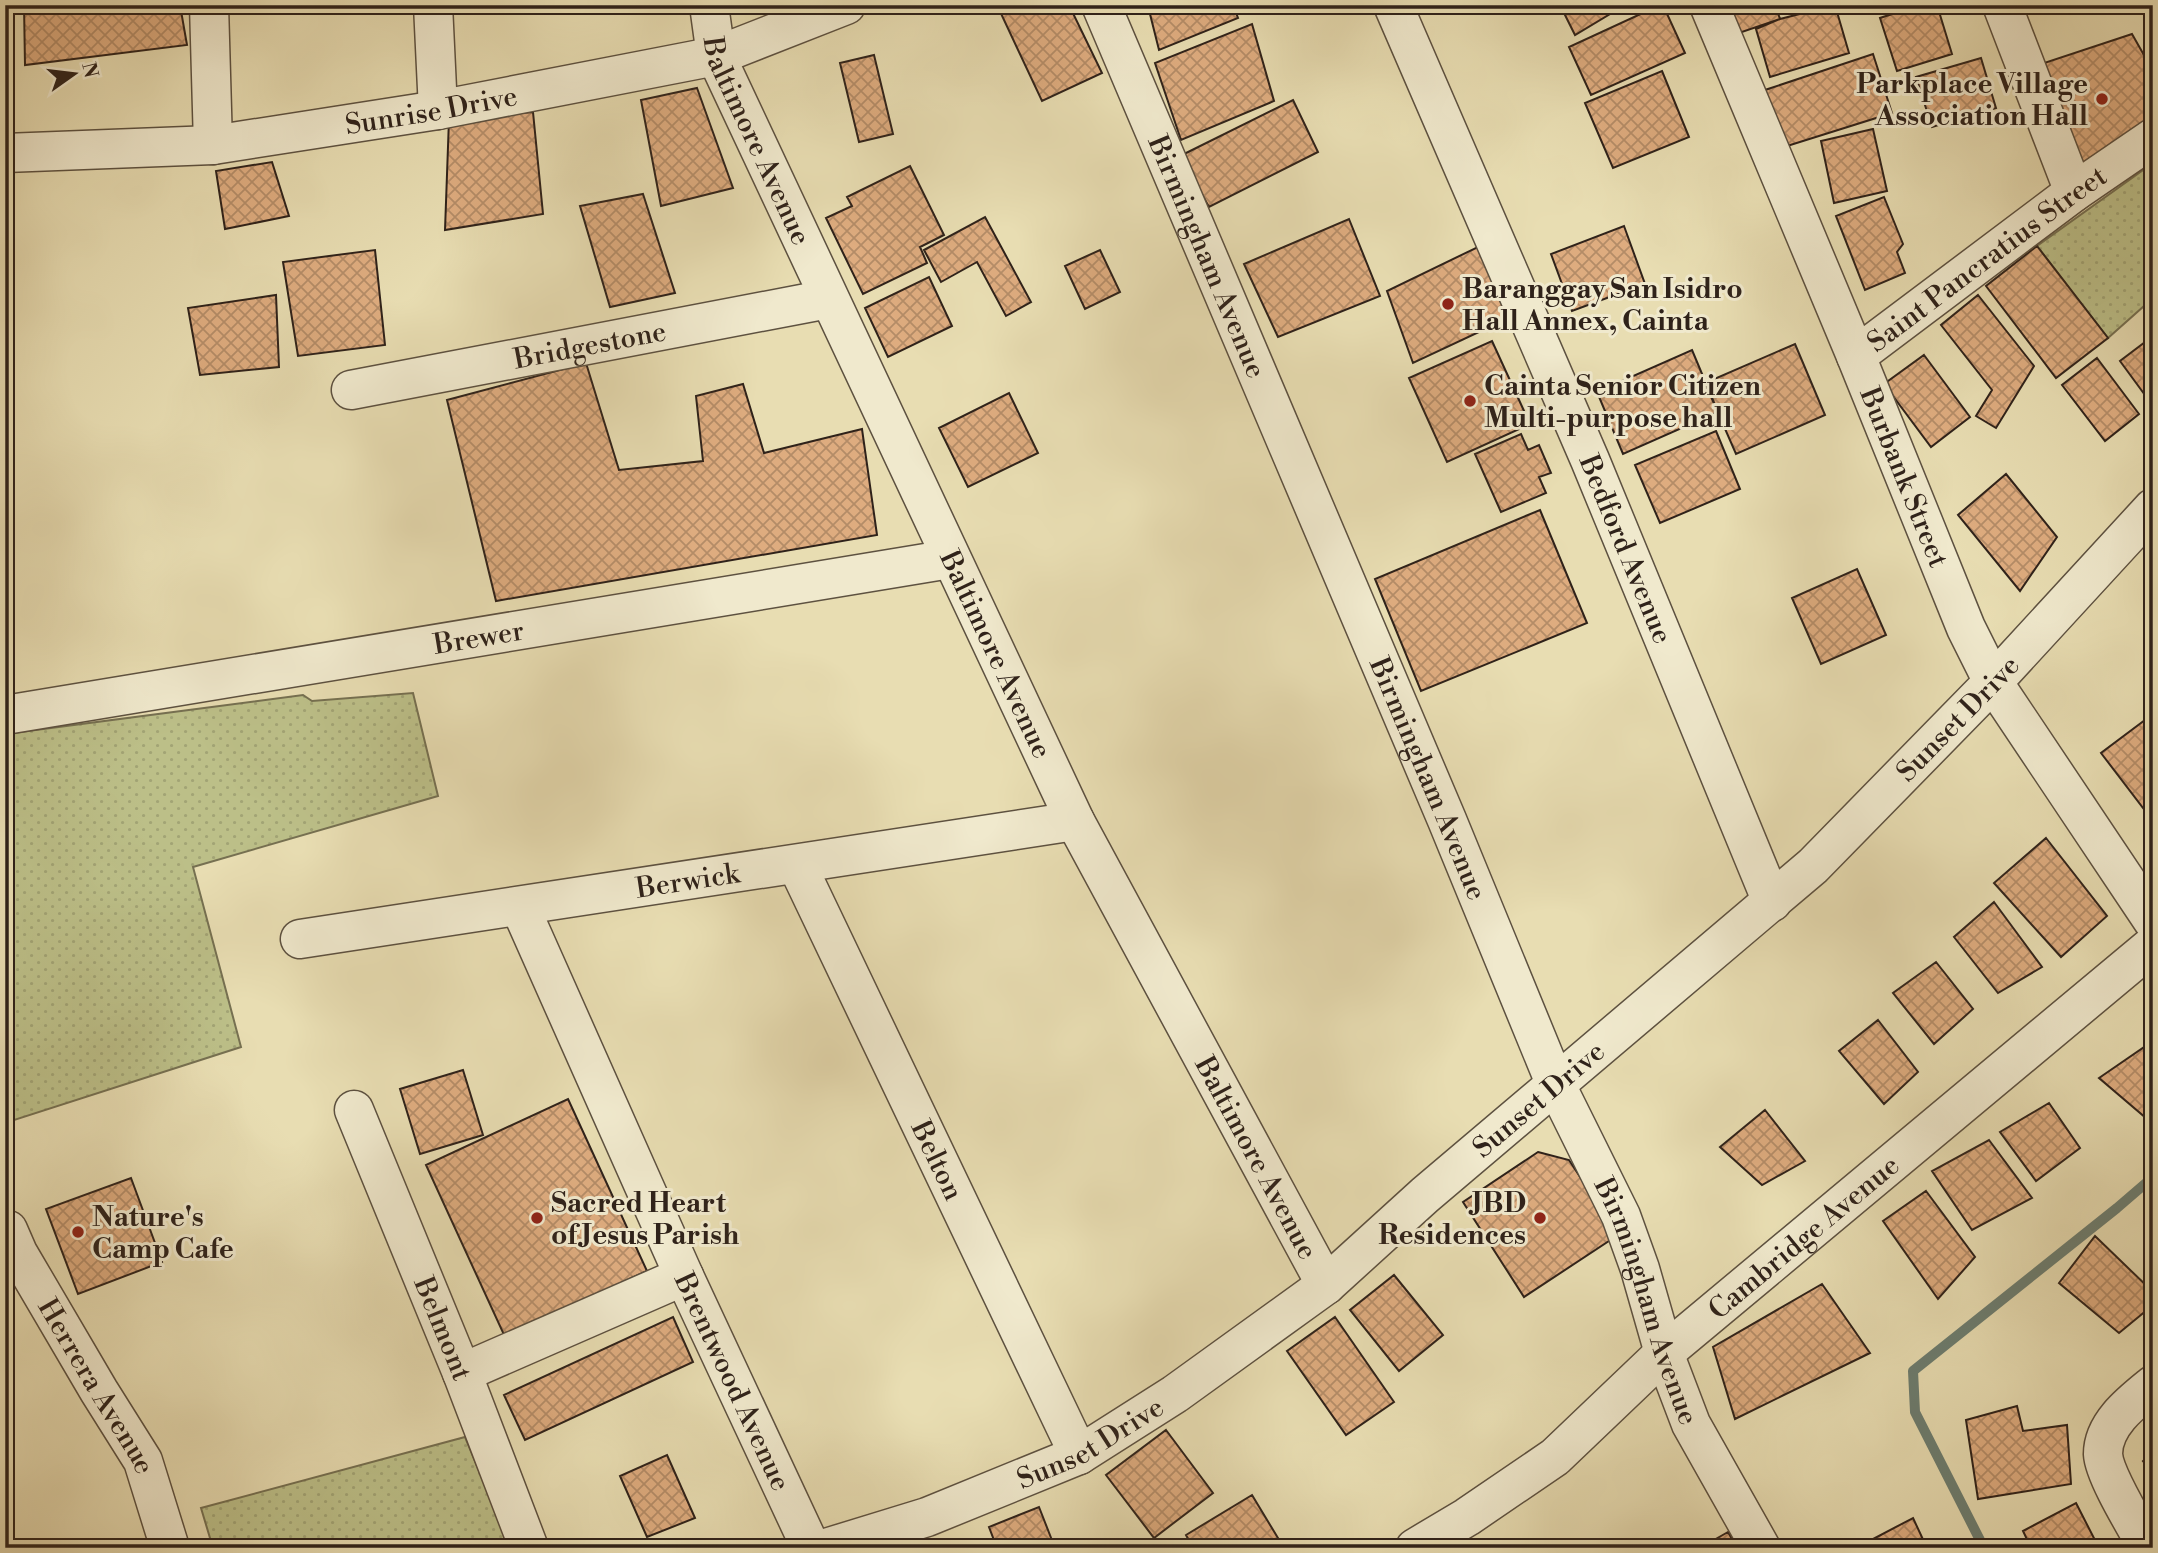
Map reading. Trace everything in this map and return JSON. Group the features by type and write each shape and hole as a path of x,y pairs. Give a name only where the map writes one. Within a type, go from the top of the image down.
{"street":[{"path":"209,5 213,145"},
{"path":"433,5 438,110"},
{"name":"Baltimore Avenue","path":"709,5 716,56 1075,821 1326,1285"},
{"name":"Sunrise Drive","path":"5,153 213,145 438,110 716,56 846,5"},
{"name":"Birmingham Avenue","path":"1101,5 1447,820 1555,1083 1621,1216 1640,1269 1664,1353 1691,1424 1761,1548"},
{"name":"Bedford Avenue","path":"1393,5 1590,460 1772,902"},
{"name":"Burbank Street","path":"1709,5 1966,628 1993,682 2153,921"},
{"path":"2002,5 2074,192"},
{"name":"Saint Pancratius Street","path":"1856,356 2074,192 2153,138"},
{"name":"Bridgestone","path":"351,390 828,299"},
{"name":"Sunset Drive","path":"826,1548 927,1517 1079,1455 1175,1394 1326,1285 1555,1083 1813,866 1993,682 2153,508"},
{"name":"Brewer","path":"5,715 950,559"},
{"name":"Berwick","path":"300,939 1075,821"},
{"name":"Belton","path":"797,865 1079,1455"},
{"name":"Brentwood Avenue","path":"520,907 684,1276 811,1548"},
{"name":"Cambridge Avenue","path":"1415,1548 1467,1517 1555,1457 1664,1353 2153,945"},
{"name":"Belmont","path":"355,1110 462,1373 529,1548"},
{"name":"Herrera Avenue","path":"8,1230 18,1253 143,1461 170,1548"},
{"path":"462,1373 684,1276"},
{"path":"2148,1548 2119,1497 2103,1455 2108,1434 2122,1412 2153,1385"}],"green space":[{"path":"2153,163 2153,298 2108,338 2037,246"},
{"path":"413,693 438,796 193,867 241,1047 5,1123 5,734 303,695 312,701"},
{"path":"465,1437 511,1548 213,1548 201,1508"}],"building":[{"path":"24,5 180,5 187,45 25,65"},
{"path":"997,5 1069,5 1102,73 1042,101"},
{"path":"1161,5 1233,5 1238,18 1159,50 1149,10"},
{"path":"1560,5 1625,5 1575,35"},
{"path":"1663,5 1685,53 1591,95 1569,47"},
{"path":"1726,5 1775,5 1780,19 1736,34"},
{"path":"1835,5 1849,53 1770,77 1756,29 1780,19"},
{"path":"1920,5 1937,5 1952,54 1897,71 1880,18"},
{"path":"1252,24 1274,101 1181,140 1155,63"},
{"name":"Parkplace Village Association Hall","path":"2132,34 2153,71 2153,128 2084,166 2035,66"},
{"path":"1873,54 1892,113 1784,147 1765,90"},
{"path":"874,55 893,134 859,142 840,63"},
{"path":"1981,58 1996,108 1932,127 1916,77"},
{"path":"1662,71 1689,137 1613,168 1585,103"},
{"path":"697,88 733,188 661,206 641,100"},
{"path":"1293,100 1318,152 1209,207 1180,156"},
{"path":"533,112 543,214 445,230 449,119"},
{"path":"1873,129 1887,191 1834,203 1821,141"},
{"path":"272,162 289,216 225,229 216,171"},
{"path":"910,166 944,235 920,247 927,263 863,294 826,218 852,206 847,197"},
{"path":"643,194 675,293 610,307 580,206"},
{"path":"1884,197 1903,244 1897,252 1905,273 1865,290 1836,216"},
{"path":"985,217 1031,302 1006,316 977,262 941,282 924,250"},
{"path":"1349,219 1380,296 1278,337 1244,264"},
{"path":"1624,226 1645,284 1572,311 1551,254"},
{"name":"Baranggay San Isidro Hall Annex, Cainta","path":"1480,246 1511,317 1413,363 1387,291"},
{"path":"2037,246 2108,338 2056,378 1986,286"},
{"path":"375,250 385,345 298,356 283,262"},
{"path":"1100,250 1120,292 1085,309 1065,266"},
{"path":"929,277 952,326 888,357 865,308"},
{"path":"276,295 279,367 200,375 188,308"},
{"path":"1978,295 2034,366 1996,428 1976,416 1992,390 1941,325"},
{"path":"2153,336 2153,406 2120,361"},
{"name":"Cainta Senior Citizen Multi-purpose hall","path":"1492,341 1530,424 1447,462 1409,378"},
{"path":"1795,344 1825,415 1736,454 1705,383"},
{"path":"1692,350 1718,412 1623,454 1597,392"},
{"path":"1924,355 1970,417 1931,447 1884,384"},
{"path":"2097,358 2139,414 2105,441 2062,385"},
{"path":"586,363 619,470 703,461 696,396 743,384 764,453 862,429 877,535 496,601 447,400"},
{"path":"1009,393 1038,453 968,487 939,428"},
{"path":"1716,431 1740,489 1660,523 1635,465"},
{"path":"1521,434 1528,450 1539,445 1551,473 1539,477 1546,493 1501,512 1475,454"},
{"path":"2006,474 2057,537 2020,591 1958,515"},
{"path":"1540,510 1587,623 1421,691 1375,579"},
{"path":"1857,569 1886,635 1821,664 1792,598"},
{"path":"2153,714 2153,821 2101,753"},
{"path":"2046,838 2107,916 2061,957 1994,883"},
{"path":"1994,902 2042,967 1998,993 1954,937"},
{"path":"1936,962 1973,1009 1934,1044 1893,993"},
{"path":"1878,1020 1918,1072 1884,1104 1839,1051"},
{"path":"2153,1041 2153,1124 2099,1078"},
{"path":"463,1070 483,1135 420,1154 400,1089"},
{"name":"Sacred Heart of Jesus Parish","path":"568,1099 647,1271 505,1337 426,1165"},
{"path":"2049,1103 2080,1148 2036,1181 2000,1132"},
{"path":"1765,1110 1805,1161 1762,1185 1720,1147"},
{"path":"1989,1140 2032,1198 1972,1230 1932,1171"},
{"name":"JBD Residences","path":"1538,1152 1569,1160 1618,1235 1524,1297 1463,1202"},
{"path":"131,1178 162,1262 78,1294 46,1209"},
{"path":"1926,1191 1975,1257 1938,1299 1883,1221"},
{"path":"2095,1236 2153,1292 2153,1305 2119,1333 2059,1283"},
{"path":"1394,1275 1443,1335 1399,1371 1350,1310"},
{"path":"1822,1284 1870,1353 1735,1419 1713,1347"},
{"path":"673,1317 693,1362 525,1440 504,1395"},
{"path":"1335,1317 1394,1402 1346,1435 1287,1351"},
{"path":"2017,1406 2023,1431 2067,1425 2071,1484 1978,1499 1966,1420"},
{"path":"1166,1430 1213,1493 1154,1538 1106,1475"},
{"path":"2153,1452 2153,1474 2143,1461"},
{"path":"667,1455 695,1518 647,1537 620,1476"},
{"path":"1252,1495 1284,1548 1193,1548 1186,1535"},
{"path":"2076,1503 2099,1548 2031,1548 2023,1531"},
{"path":"1039,1507 1055,1548 997,1548 989,1527"},
{"path":"1913,1518 1927,1548 1856,1548"},
{"path":"1728,1532 1737,1548 1700,1548"}],"waterway":[{"path":"1984,1548 1915,1412 1913,1371 2153,1177"}],"place":[{"name":"Parkplace Village Association Hall","path":"2102,99"},
{"name":"Baranggay San Isidro Hall Annex, Cainta","path":"1448,304"},
{"name":"Cainta Senior Citizen Multi-purpose hall","path":"1470,401"},
{"name":"Sacred Heart of Jesus Parish","path":"537,1218"},
{"name":"JBD Residences","path":"1540,1218"},
{"name":"Nature's Camp Cafe","path":"78,1232"}]}
